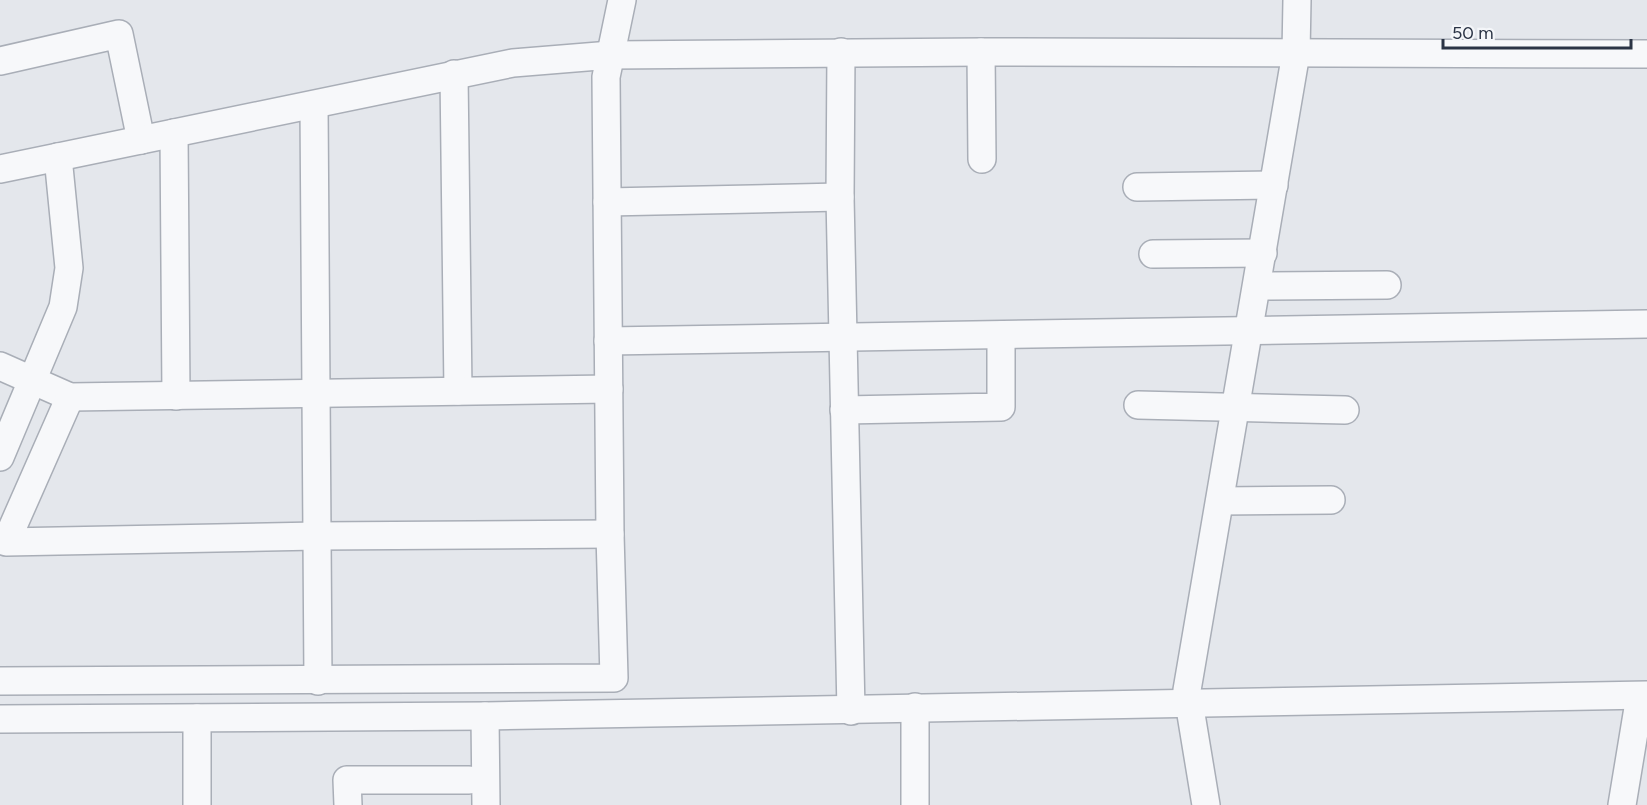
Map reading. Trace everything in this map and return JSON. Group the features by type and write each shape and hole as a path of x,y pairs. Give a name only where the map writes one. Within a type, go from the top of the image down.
{"street":[{"path":"0,681 614,678 610,534 606,76 622,0"},
{"path":"1206,805 1187,690 1296,53 1297,0"},
{"path":"0,61 119,34 141,140"},
{"path":"841,52 840,197 851,711"},
{"path":"0,169 454,74 513,63 611,55 841,52 1647,54"},
{"path":"981,52 982,159"},
{"path":"454,74 458,391"},
{"path":"314,105 318,681"},
{"path":"174,133 176,396"},
{"path":"0,457 63,307 69,268 58,157"},
{"path":"1137,187 1274,185"},
{"path":"607,202 840,197"},
{"path":"1153,254 1263,253"},
{"path":"1257,286 1387,285"},
{"path":"608,340 1647,324"},
{"path":"844,410 1001,407 1001,335"},
{"path":"0,366 70,397 609,389"},
{"path":"70,397 3,542 317,536 610,534"},
{"path":"1138,405 1228,405 1236,410 1345,410"},
{"path":"1220,501 1331,500"},
{"path":"0,719 851,711 915,707 1643,695 1622,805"},
{"path":"915,707 915,805"},
{"path":"485,716 486,805"},
{"path":"197,718 197,805"},
{"path":"348,805 347,780 469,780"}]}
